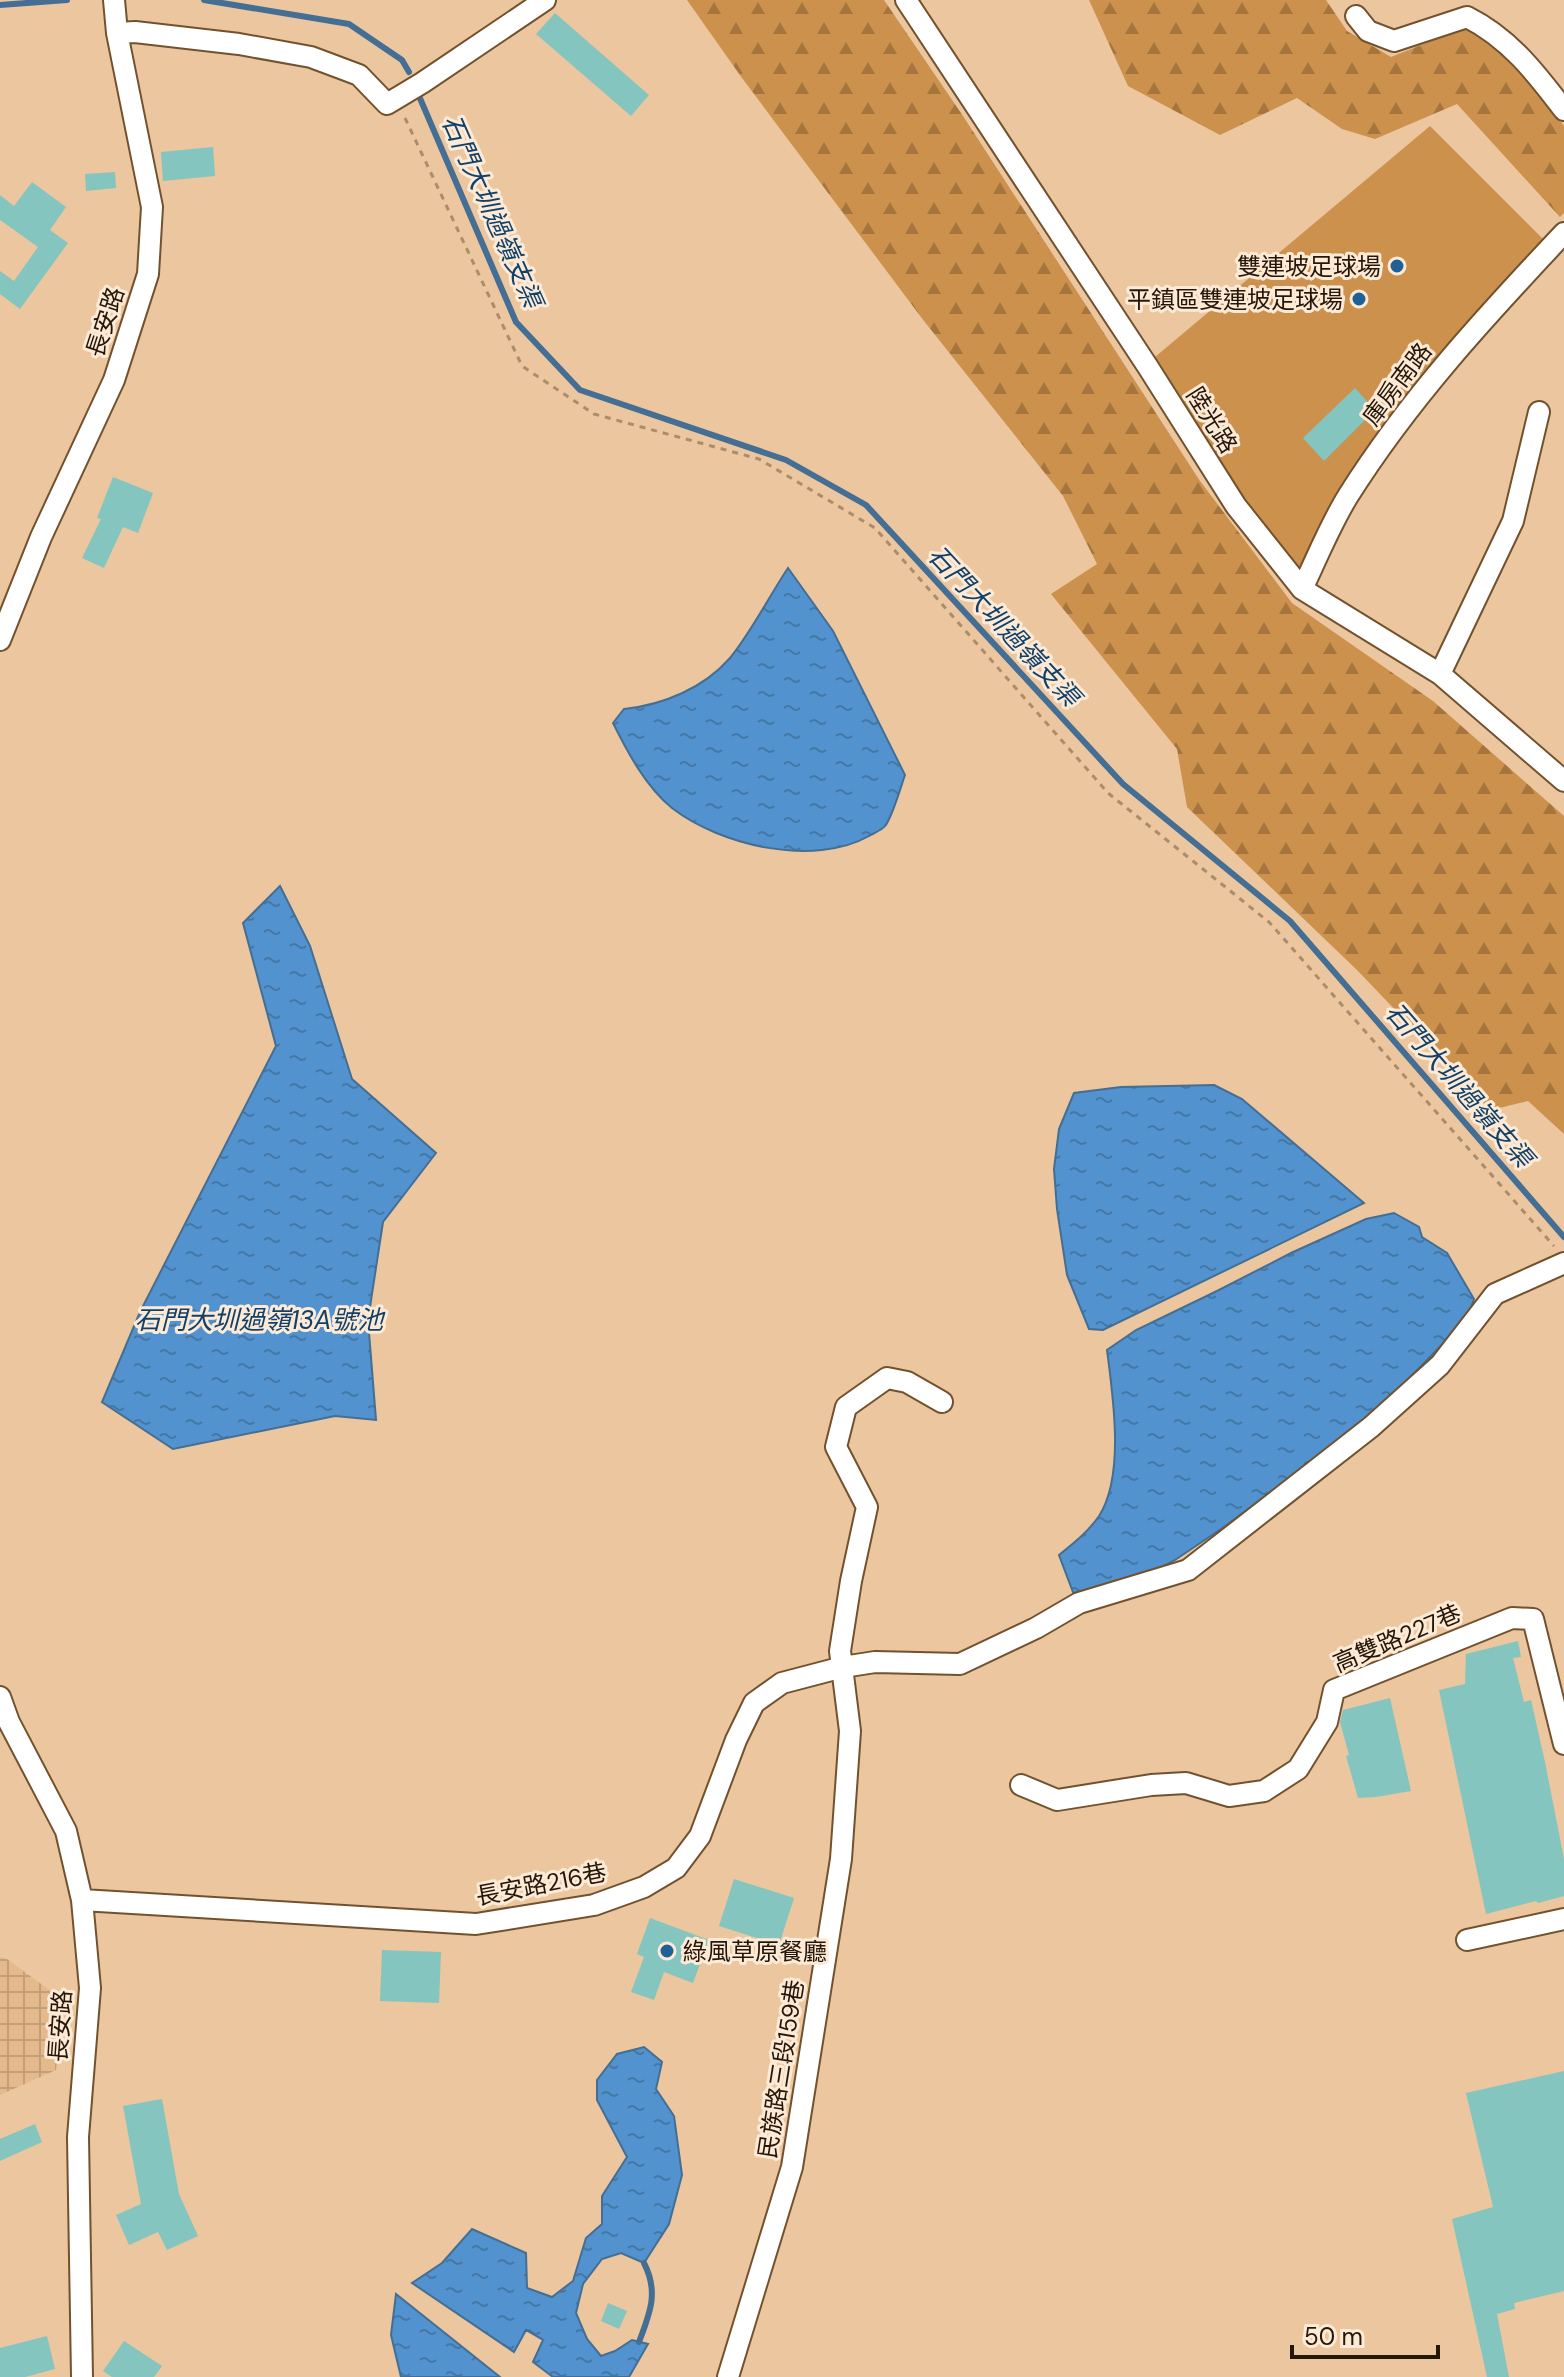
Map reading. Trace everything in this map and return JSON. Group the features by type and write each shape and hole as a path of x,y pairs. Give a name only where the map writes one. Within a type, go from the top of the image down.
{"street":[{"name":"長安路","path":"0,640 41,537 114,380 148,274 152,207 114,0"},
{"path":"117,28 311,57 359,75 387,104 545,0"},
{"name":"陸光路","path":"906,0 1236,506 1302,589 1440,674 1564,781"},
{"path":"1356,16 1368,31 1394,41 1467,17 1489,28 1530,64 1564,110"},
{"name":"庫房南路","path":"1302,589 1347,498 1407,409 1450,356 1564,233"},
{"path":"1440,674 1513,521 1539,412"},
{"name":"長安路216巷","path":"82,1900 476,1924 594,1905 644,1887 676,1868 700,1836 736,1740 754,1703 782,1683 875,1662 960,1664 1036,1628 1079,1603 1188,1570 1371,1427 1440,1365 1495,1294 1562,1258"},
{"name":"民族路三段159巷","path":"728,2377 792,2167 841,1859 850,1731 840,1651 867,1507 836,1447 846,1407 887,1378 907,1382 942,1402"},
{"name":"高雙路227巷","path":"1021,1785 1057,1800 1151,1785 1186,1783 1229,1796 1264,1791 1298,1769 1327,1722 1334,1690 1512,1618 1533,1619 1564,1744"},
{"name":"長安路","path":"0,1697 9,1722 66,1831 82,1900 90,1988 78,2137 82,2377"},
{"path":"1467,1940 1564,1919"}],"path":[{"path":"396,99 522,366 594,414 759,459 875,528 1108,793 1269,922 1562,1258"}],"shaded area":[{"path":"0,1957 63,2000 56,2070 0,2095"}],"green space":[{"path":"687,0 884,0 1200,481 1292,603 1433,701 1564,816 1564,1134 1528,1101 1491,1110 1357,970 1187,807 1177,749 1051,594 1097,564 1063,496 924,321"},
{"path":"1089,0 1326,0 1347,31 1391,57 1466,27 1487,37 1522,68 1564,126 1564,213 1560,217 1457,104 1375,139 1342,129 1297,98 1220,135 1128,86"},
{"name":"平鎮區雙連坡足球場","path":"1430,126 1546,242 1402,401 1336,497 1299,573 1247,503 1155,357"}],"water":[{"path":"788,568 833,631 905,775 884,827 847,845 822,850 795,851 741,842 692,821 672,808 654,790 631,758 613,723 624,709 668,699 720,669 745,638"},
{"name":"石門大圳過嶺13A號池","path":"280,886 310,946 352,1079 436,1153 383,1222 368,1320 376,1420 335,1416 173,1449 102,1402 140,1312 276,1046 243,923"},
{"path":"1214,1085 1242,1099 1364,1203 1103,1330 1089,1329 1067,1275 1054,1169 1059,1129 1074,1093 1121,1087"},
{"path":"1394,1213 1419,1227 1422,1237 1447,1253 1474,1299 1467,1319 1391,1397 1333,1446 1224,1527 1175,1560 1134,1582 1076,1600 1059,1555 1099,1516 1112,1480 1115,1435 1107,1350 1136,1330 1291,1253 1366,1219"},
{"path":"644,2047 662,2062 656,2089 674,2116 682,2175 669,2224 644,2263 621,2253 602,2259 583,2284 576,2313 587,2339 601,2356 632,2340 648,2344 629,2377 553,2377 533,2362 543,2340 526,2330 514,2352 412,2283 442,2263 472,2229 526,2253 527,2288 552,2297 573,2281 586,2238 602,2224 602,2196 627,2157 597,2100 597,2080 617,2054"},
{"path":"396,2294 500,2377 401,2377 391,2335"}],"building":[{"path":"555,13 649,95 631,116 536,34"},
{"path":"213,147 215,176 163,181 161,152"},
{"path":"115,172 116,188 86,191 85,174"},
{"path":"32,182 66,207 50,230 68,243 20,309 0,294 0,271 14,281 38,247 0,220 0,195 14,206"},
{"path":"1355,388 1375,410 1324,461 1303,438"},
{"path":"113,477 153,493 138,533 123,527 104,568 82,558 101,519 97,518"},
{"path":"1518,1641 1521,1657 1513,1658 1524,1702 1531,1700 1545,1762 1564,1859 1564,1896 1486,1914 1439,1690 1465,1684 1466,1654"},
{"path":"1390,1698 1411,1791 1358,1798 1340,1722 1343,1710"},
{"path":"734,1879 794,1898 779,1945 719,1926"},
{"path":"650,1918 709,1940 693,1983 664,1972 654,2000 631,1992 644,1957 637,1954"},
{"path":"382,1950 441,1952 439,2003 380,2001"},
{"path":"1564,2071 1564,2291 1514,2303 1515,2309 1497,2314 1509,2377 1487,2377 1452,2219 1493,2207 1466,2093"},
{"path":"162,2099 179,2194 198,2236 167,2250 158,2232 129,2245 116,2215 141,2204 123,2106"},
{"path":"35,2124 42,2142 0,2161 0,2139"},
{"path":"608,2303 627,2311 619,2329 601,2321"},
{"path":"47,2336 55,2369 25,2377 0,2377 0,2348"},
{"path":"124,2341 162,2366 154,2377 112,2377 103,2371"}],"waterway":[{"name":"石門大圳過嶺支渠","path":"0,5 67,0"},
{"name":"石門大圳過嶺支渠","path":"204,0 349,24 402,60 409,72"},
{"name":"石門大圳過嶺支渠","path":"419,96 516,322 580,390 786,460 866,505 1123,784 1290,921 1564,1237"},
{"path":"639,2342 652,2293 644,2263"}],"place":[{"name":"雙連坡足球場","path":"1397,266"},
{"name":"平鎮區雙連坡足球場","path":"1359,299"},
{"name":"綠風草原餐廳","path":"667,1951"}]}
